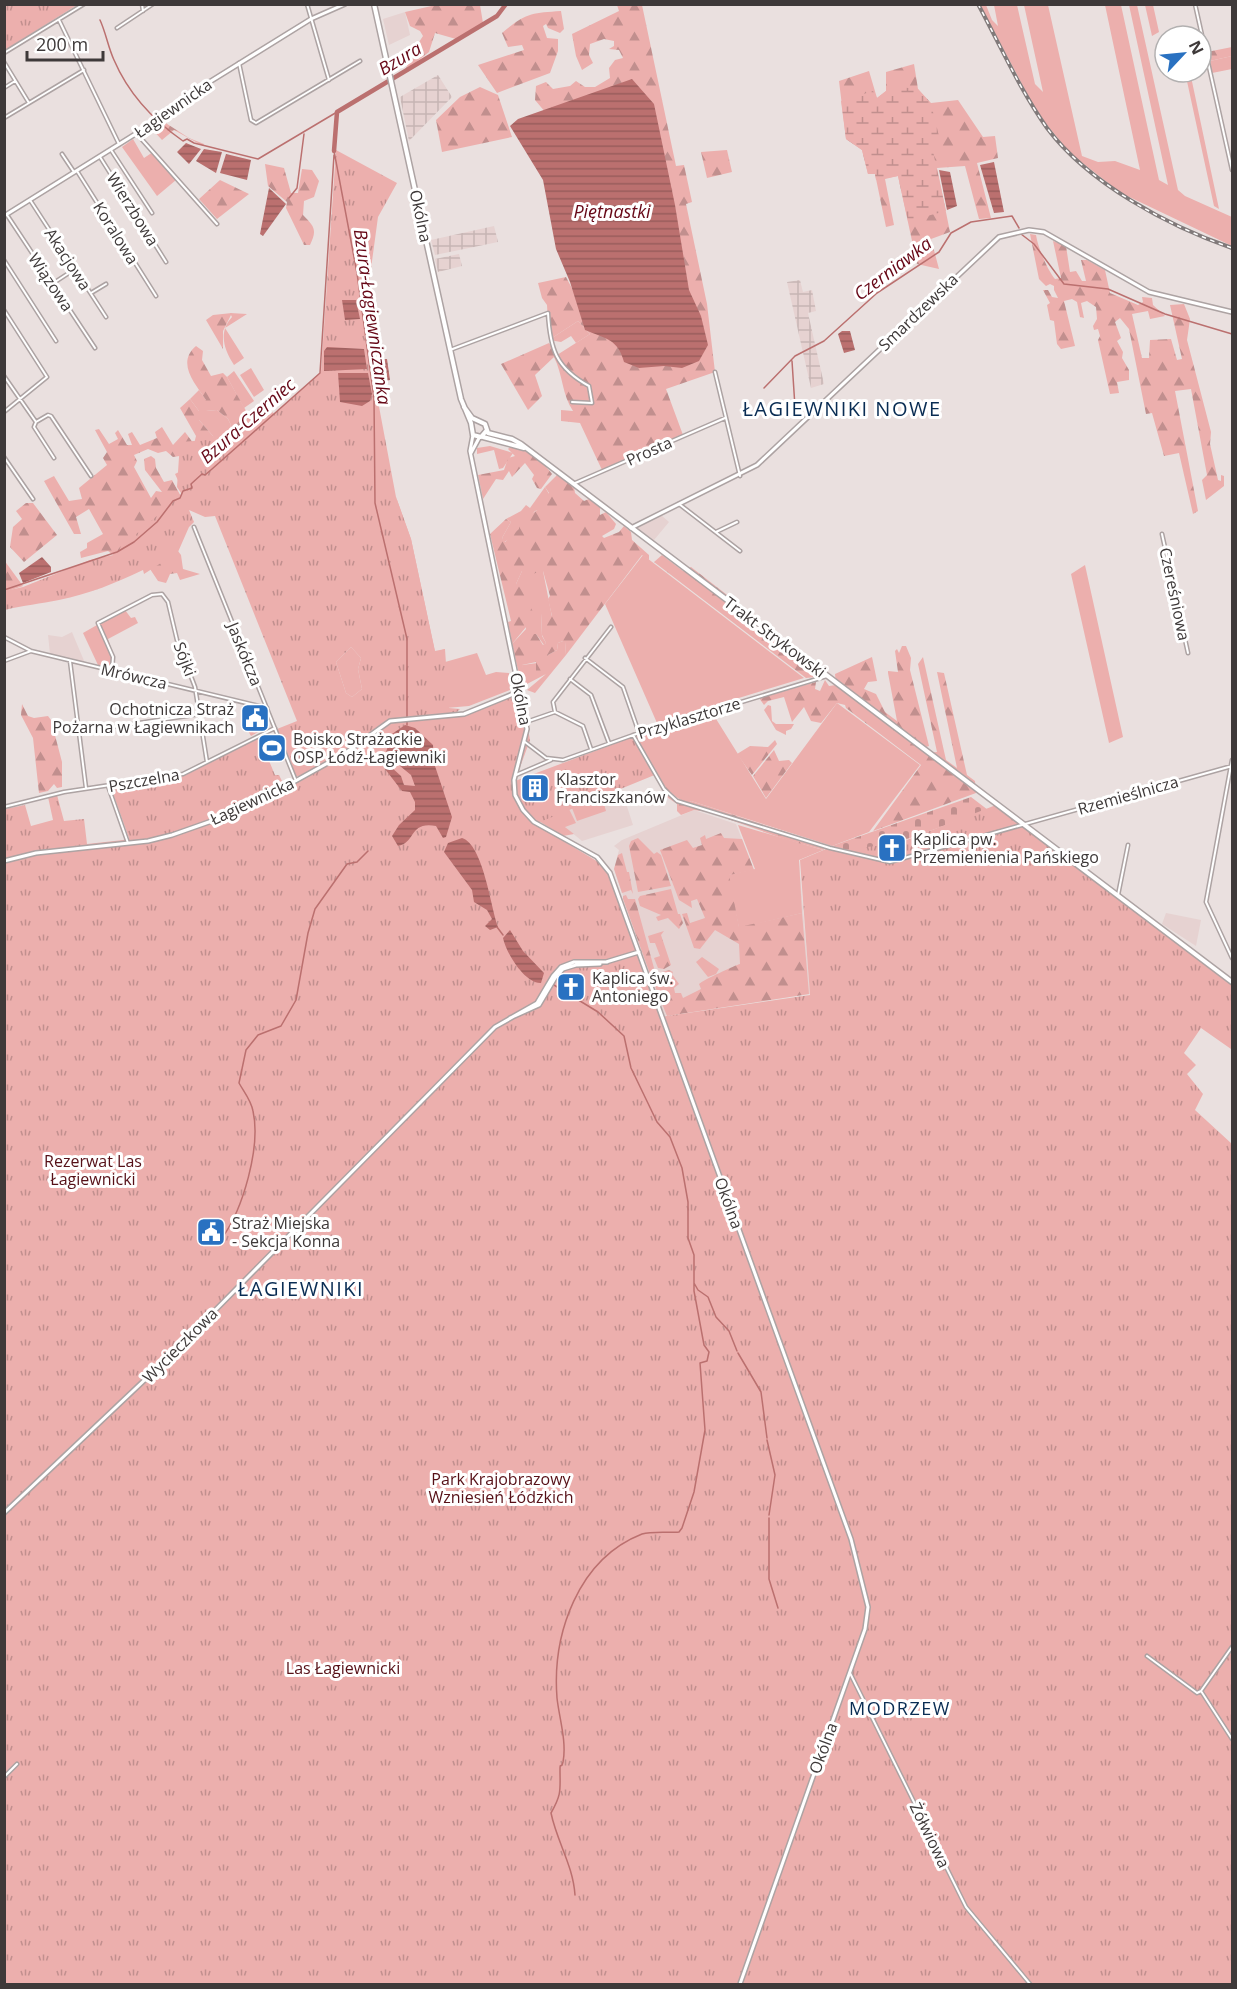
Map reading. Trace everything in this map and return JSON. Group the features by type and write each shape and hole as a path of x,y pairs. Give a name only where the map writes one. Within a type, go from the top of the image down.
{"main road":[{"name":"Okólna","path":"374,4 450,350 464,407 472,427"},
{"name":"Okólna","path":"464,407 477,421"},
{"path":"477,421 484,423 487,430 480,437 472,434 472,427 477,421"},
{"name":"Trakt Strykowski","path":"487,430 495,437 514,439 1233,982"},
{"name":"Trakt Strykowski","path":"480,437 526,449"}],"street":[{"path":"4,53 84,4"},
{"path":"142,4 144,11"},
{"path":"117,28 153,4"},
{"path":"307,4 329,80"},
{"name":"Łagiewnicka","path":"6,216 137,134 186,97 239,63 311,19 345,4"},
{"path":"1195,4 1233,170"},
{"path":"59,20 119,145"},
{"path":"239,63 251,120 258,122 360,61"},
{"path":"4,62 29,103"},
{"path":"4,118 84,69"},
{"path":"4,88 16,81"},
{"path":"137,134 217,224"},
{"path":"111,150 152,213"},
{"name":"Koralowa","path":"62,154 156,296"},
{"name":"Wierzbowa","path":"100,157 166,262"},
{"name":"Akacjowa","path":"30,200 106,317"},
{"name":"Wiązowa","path":"6,216 95,348"},
{"name":"Smardzewska","path":"631,528 740,476 767,457 992,241 1004,235 1029,230 1044,231 1149,292 1233,312"},
{"path":"4,260 56,341"},
{"path":"52,284 75,269"},
{"path":"91,294 106,284"},
{"path":"4,310 47,377 4,412"},
{"path":"450,350 548,313 551,346 568,373 589,386 592,403 572,402"},
{"path":"715,372 740,476"},
{"path":"4,376 36,422"},
{"path":"54,458 34,427 36,422 48,415 51,416 90,476"},
{"name":"Prosta","path":"573,484 725,418"},
{"name":"Okólna","path":"472,434 471,453 518,692 526,722 525,742 516,775 515,795 529,817 595,856 607,867 853,1545 869,1615 740,1984"},
{"path":"471,453 480,437"},
{"path":"4,457 33,500"},
{"path":"679,504 740,551"},
{"path":"716,532 736,522"},
{"name":"Jaskółcza","path":"194,527 297,781"},
{"name":"Czereśniowa","path":"1162,534 1188,653"},
{"name":"Sójki","path":"112,671 114,657 98,623 139,602 162,594 168,602 177,640 196,691 207,762"},
{"path":"555,712 553,702 611,627"},
{"name":"Mrówcza","path":"4,637 21,648 31,651 267,708"},
{"path":"21,648 21,654"},
{"path":"4,661 31,651"},
{"path":"585,658 623,687 639,733"},
{"path":"70,661 86,788"},
{"name":"Przyklasztorze","path":"516,775 551,760 563,760 639,733 827,676"},
{"path":"570,679 591,695 609,743"},
{"name":"Łagiewnicka","path":"4,861 36,853 166,837 230,815 297,781 350,750 381,726 404,719 464,714 518,692"},
{"path":"526,722 555,712 583,726 591,749"},
{"path":"78,732 200,714"},
{"name":"Pszczelna","path":"4,807 86,788 183,774 275,728"},
{"name":"Rzemieślnicza","path":"633,735 664,789 677,801 875,860 890,862 1232,766"},
{"path":"525,742 551,760"},
{"path":"1233,760 1206,902 1233,958"},
{"path":"108,786 128,843"},
{"path":"1118,895 1128,845"},
{"name":"Wycieczkowa","path":"4,1513 171,1355 490,1031 505,1020 539,1005 563,969 576,965 607,962 639,952"},
{"path":"1147,1656 1193,1692 1201,1691 1233,1647"},
{"name":"Żółwiowa","path":"850,1673 966,1907 1030,1984"},
{"path":"1201,1691 1233,1739"},
{"path":"4,1777 18,1764"}],"shaded area":[{"path":"405,12 410,35 389,45 383,19"},
{"path":"438,75 452,97 409,141 400,97"},
{"path":"494,226 498,242 435,255 431,240"},
{"path":"459,254 462,266 438,272 435,259"},
{"path":"800,280 803,292 812,290 816,311 808,313 824,384 811,388 787,282"},
{"path":"661,515 669,522 654,540 637,528"},
{"path":"72,632 85,663 50,654 48,635 62,637"},
{"path":"621,788 633,825 582,841 565,827 569,809"},
{"path":"694,810 736,824 754,870 799,861 810,994 664,1016 614,869 619,850 614,846 622,840"},
{"path":"1166,913 1201,920 1196,946 1162,924"}],"green space":[{"path":"5,4 77,4 77,5 5,50"},
{"path":"436,5 480,5 483,23 456,39 435,33 429,52 405,71 413,51 423,36 420,31 410,26 405,12"},
{"path":"617,5 642,5 676,166 684,165 692,202 686,204 707,304 715,372 666,389 683,435 602,470 580,423 561,421 561,410 573,411 554,357 535,375 542,396 528,410 501,364 549,343 557,355 590,334 578,321 549,340 547,305 542,298 538,283 566,277 577,298 546,113 535,100 536,86 546,82 553,89 570,86 576,81 585,87 595,87 610,78 609,68 615,60 623,58 619,50 609,49 614,46 614,41 604,39 590,44 589,55 593,63 582,70 576,56 572,34 619,11"},
{"path":"980,5 986,5 992,20 998,26 994,5 1017,5 1035,84 1043,92 1024,5 1048,5 1082,156 1098,162 1115,161 1140,170 1105,5 1121,5 1159,180 1168,185 1129,5 1137,5 1178,190 1185,196 1232,217 1232,246 1121,193 1071,154 1032,103"},
{"path":"1145,5 1153,5 1157,24 1153,24 1152,36"},
{"path":"561,11 564,29 560,33 548,28 546,24 543,26 547,38 558,39 558,51 550,73 497,93 478,65 524,50 522,45 508,47 502,33 529,15"},
{"path":"1232,47 1232,56 1213,60 1213,51"},
{"path":"1232,56 1232,69 1213,73 1213,60"},
{"path":"914,64 918,89 931,103 958,100 983,137 995,136 998,158 977,163 991,218 979,219 965,166 937,168 950,232 931,239 939,269 917,264 898,176 885,179 894,225 886,227 875,174 868,174 862,150 846,139 839,81 869,71 877,98 886,91 886,72"},
{"path":"1188,84 1193,84 1219,209 1214,206"},
{"path":"480,87 498,95 512,137 442,152 436,120 460,97"},
{"path":"899,87 918,89 931,104 941,144 932,147 946,211 908,221 898,176 876,180 875,174 868,174 862,150 846,139 841,101 873,91 877,98 886,91"},
{"path":"161,120 189,138 204,144 203,146 174,130 162,140 151,128"},
{"path":"133,139 144,158 153,152 176,180 157,196 122,147"},
{"name":"Las Łagiewnicki","path":"336,150 397,183 378,217 367,298 374,348 377,396 396,497 411,539 435,651 445,649 449,708 460,709 455,714 438,717 467,715 521,689 530,740 515,781 635,736 657,774 535,824 605,866 660,1017 810,995 800,860 833,846 843,850 899,843 996,805 1232,984 1231,1049 1201,1028 1184,1053 1196,1065 1187,1074 1203,1094 1195,1110 1232,1144 1232,1984 5,1984 5,809 25,805 31,826 53,820 48,797 57,795 64,821 84,819 87,844 123,840 129,838 111,788 183,776 259,737 275,775 279,775 284,785 300,776 296,776 277,729 297,721 215,516 205,517 189,510 194,522 189,527 178,552 144,574 143,570 102,588 70,598 5,610 5,591 23,587 90,560 113,555 127,539 134,539 137,533 143,531 144,527 180,496 181,493 177,487 180,442 221,439 227,449 233,451 233,447 237,447 321,372","holes":["351,647 361,658 358,669 362,689 352,697 346,693 336,662"]},
{"path":"727,150 732,172 707,178 701,152"},
{"path":"265,164 284,168 291,193 298,193 302,169 312,170 319,181 314,197 304,201 303,215 314,229 310,245 304,245 286,208 287,202 268,186"},
{"path":"220,180 249,194 217,219 199,199"},
{"path":"1030,234 1036,235 1043,258 1055,279 1061,278 1053,241 1066,246 1070,272 1076,271 1082,281 1086,281 1081,260 1087,260 1105,270 1110,293 1138,305 1143,302 1142,297 1152,298 1153,305 1165,316 1150,319 1148,311 1132,314 1142,358 1149,358 1150,340 1171,339 1177,360 1182,359 1170,305 1184,304 1190,319 1187,340 1211,432 1210,444 1218,480 1221,481 1221,475 1224,476 1224,486 1206,500 1202,480 1207,475 1191,389 1175,391 1198,511 1193,514 1179,453 1164,456 1152,413 1146,414 1129,329 1120,318 1115,322 1121,338 1117,341 1123,352 1122,358 1129,370 1129,380 1117,382 1119,393 1110,394 1098,340 1100,336 1098,329 1094,330 1093,326 1097,319 1096,307 1087,301 1081,303 1084,318 1080,317 1077,302 1072,299 1064,301 1075,346 1061,349 1057,344 1054,321 1050,320 1047,305 1050,303 1043,290 1048,290 1052,297 1058,298 1054,286 1050,284 1046,286 1039,279"},
{"path":"230,313 247,314 225,328 232,317"},
{"path":"232,313 223,331 223,349 206,320 213,315"},
{"path":"578,321 590,334 576,343 571,336 561,342 549,340"},
{"path":"225,328 244,358 234,365 225,347"},
{"path":"196,346 203,351 202,360 211,376 223,373 227,377 254,425 273,412 274,415 261,429 183,491 175,474 183,470 186,455 173,457 166,451 158,453 148,449 134,455 137,461 134,467 151,498 156,491 162,492 145,470 144,459 151,456 155,459 156,468 164,482 172,480 184,502 172,543 181,555 183,569 200,574 180,580 177,573 170,574 166,583 158,581 148,566 123,562 108,551 81,558 80,552 87,548 87,543 103,534 89,509 76,517 81,534 74,534 44,481 54,476 69,501 82,499 79,488 107,465 103,458 107,452 95,430 99,429 109,444 118,439 115,433 118,430 127,445 132,445 128,434 132,432 140,445 157,438 155,432 162,427 173,445 185,432 194,444 196,436 180,408 190,399 199,411 199,420 213,436 221,453 231,425 228,419 217,410 206,411 203,404 206,400 189,373 188,359"},
{"path":"251,368 264,390 254,397 240,375"},
{"path":"234,371 254,401 244,408 227,377"},
{"path":"199,390 206,400 206,411 217,410 228,419 231,425 221,453 215,456 213,436 199,420 199,411 190,399"},
{"path":"490,446 513,453 503,468 499,469 494,450 477,454 477,448"},
{"path":"511,446 534,456 552,474 541,489 537,488 532,479 534,475 525,463 512,477 509,471 503,480 496,479 483,499 478,475 504,470 508,458 515,456 508,449"},
{"path":"557,475 574,487 575,493 584,501 589,499 600,507 600,515 606,512 616,524 614,529 602,536 604,538 619,532 624,526 631,532 632,540 649,555 649,560 642,555 566,655 565,642 558,643 557,650 548,655 547,667 536,677 536,662 522,665 524,671 521,683 513,648 523,638 532,634 536,634 543,645 546,643 542,635 541,613 552,616 548,599 550,596 543,571 525,576 522,571 516,584 520,586 535,616 512,644 508,622 511,621 490,534 506,519 511,522 502,538 505,542 519,529 519,523 543,506 548,507 544,499 549,493 545,487"},
{"path":"545,487 549,494 548,507 535,511 513,537 504,542 502,538 511,522 506,519 521,511 526,505 530,508"},
{"path":"396,497 411,539 435,652 445,649 445,662 477,653 486,675 496,672 509,673 510,690 469,706 446,708"},
{"path":"26,503 33,503 57,535 24,562 10,547 13,527 22,519 16,511"},
{"path":"643,555 804,678 657,723 605,604"},
{"path":"662,555 683,571 691,567 829,674 821,669 816,677 806,678 654,562"},
{"path":"4,560 23,586 5,592"},
{"path":"1085,565 1123,737 1109,743 1071,574"},
{"path":"522,571 543,571 552,617 541,614 542,636 546,643 544,645 536,634 513,648 512,644 526,629 516,584"},
{"path":"125,610 131,618 135,617 138,623 108,639 113,654 99,623"},
{"path":"97,625 113,657 109,668 98,665 83,633"},
{"path":"565,641 566,655 535,693 527,690 546,674 527,684 523,682 522,665 545,662 548,655 557,650 558,643"},
{"path":"902,646 906,646 911,658 910,670 929,746 926,747 927,753 937,752 918,664 923,657 946,760 957,768 937,672 944,673 967,775 975,781 976,793 873,831 921,765 845,705 837,703 821,723 811,721 804,707 792,722 784,697 768,701 764,705 759,698 816,682 815,689 820,691 825,680 829,686 836,685 835,674 872,657 877,681 868,682 864,689 876,694 885,712 897,721 888,671 898,672 895,651 897,649 899,653"},
{"path":"351,647 361,658 358,669 362,689 352,697 346,693 336,662"},
{"path":"837,703 920,765 869,832 832,846 680,799 671,793 657,776 636,736 713,714 766,799"},
{"path":"22,704 28,716 34,718 48,716 51,720 62,762 62,787 57,788 54,784 48,791 39,793 33,738 21,715"},
{"path":"247,705 254,709 262,709 265,715 259,717 261,722 257,716 260,725 258,722 251,725 250,728 256,730 253,733 262,730 251,736 243,722"},
{"path":"768,705 771,706 772,721 776,724 794,724 786,731 786,735 776,730 764,710"},
{"path":"775,740 777,744 752,775 737,754 750,746 768,747"},
{"path":"774,750 779,761 789,760 792,763 766,798 753,776"},
{"path":"666,787 679,801 689,803 691,801 823,844 824,850 787,840 708,812 694,810 681,815 677,811 677,804 664,795"},
{"path":"602,797 606,811 577,821 572,808"},
{"path":"971,797 988,810 899,842 901,857 860,854 832,846"},
{"path":"569,809 576,823 565,827 574,834 563,836 534,818"},
{"path":"738,825 823,850 799,860 802,913 739,928 728,875 755,869"},
{"path":"721,833 724,838 742,839 754,870 729,875 739,927 802,913 809,994 667,1016 652,979 657,977 656,974 669,970 673,972 679,984 674,988 675,993 681,993 683,998 701,989 699,984 702,982 740,964 739,944 715,930 700,949 694,948 682,914 687,913 690,923 705,918 697,899 691,901 692,908 679,900 660,850 687,840 693,848 702,845 700,838 705,835 706,839"},
{"path":"638,838 654,854 657,852 661,855 671,886 638,892 629,846 631,841"},
{"path":"622,853 627,872 629,872 633,894 631,890 622,893 614,869 618,855"},
{"path":"671,889 683,923 679,929 668,918 658,921 656,917 661,915 640,906 638,899 640,896"},
{"path":"626,895 628,899 635,899 654,968 650,974 623,899"},
{"path":"664,931 661,935 671,965 664,969 658,968 654,958 660,956 655,943 650,943 648,936"},
{"path":"702,957 719,969 716,974 708,977 696,962"}],"water":[{"name":"Piętnastki","path":"632,79 654,104 675,205 689,290 701,316 708,345 699,361 682,368 664,366 639,368 624,362 615,344 585,330 570,282 556,249 543,180 510,126 518,119"},
{"path":"186,143 201,149 189,164 177,152"},
{"path":"204,149 222,152 216,173 196,161"},
{"path":"226,154 251,160 247,180 220,173"},
{"path":"994,162 1004,212 994,213 980,165"},
{"path":"939,170 950,172 957,206 947,210"},
{"path":"269,188 286,204 263,236 260,234"},
{"path":"342,300 356,300 360,319 345,320"},
{"path":"842,331 850,331 855,350 844,353 838,334"},
{"path":"327,347 364,349 367,369 324,371 324,351"},
{"path":"387,359 390,380 376,383 372,361"},
{"path":"338,373 368,373 372,394 370,401 362,406 340,402"},
{"path":"42,557 51,567 51,572 23,583 19,573"},
{"path":"405,725 415,728 433,745 434,763 452,817 446,837 443,838 436,826 427,825 417,829 408,841 398,846 392,836 399,825 415,810 415,802 410,792 402,791 385,769 385,755 392,734","holes":["395,755 398,756 400,766 411,775 415,786 404,785 401,776 390,766"]},
{"path":"462,838 476,852 481,864 498,927 490,930 485,926 492,919 487,910 474,902 472,890 444,852 448,843"},
{"path":"510,930 523,951 544,973 541,983 529,978 512,959 503,938"}],"waterway":[{"name":"Bzura","path":"334,151 337,112 497,16 506,4"},
{"path":"100,20 112,55 127,84 143,106 183,141 187,139 194,143 258,159 337,112"},
{"path":"289,198 297,188 304,134"},
{"name":"Bzura-Łagiewniczanka","path":"334,151 357,273 374,398 375,503 407,639 407,725"},
{"name":"Bzura-Czerniec","path":"4,590 117,552 134,542 157,522 173,501 180,498 183,491 192,488 191,484 202,474 205,475 320,373 334,155"},
{"name":"Czerniawka","path":"764,388 795,356 824,341 877,293 939,252 951,233 971,222 1012,216 1019,228"},
{"name":"Czerniawka","path":"1021,234 1034,244 1064,284 1108,289 1165,314 1232,334"},
{"name":"Czerniawka","path":"792,361 795,407"},
{"path":"222,1238 237,1211 252,1159 255,1126 252,1107 239,1083 246,1050 258,1035 281,1026 296,1000 308,933 315,909 347,864 357,862 368,851"},
{"name":"Bzura-Łagiewniczanka","path":"497,927 503,935"},
{"name":"Bzura-Łagiewniczanka","path":"554,985 598,1012 624,1036 631,1068 657,1122 670,1137 682,1168 688,1202 688,1238 694,1255 694,1291 704,1345 709,1352 707,1361 700,1363 705,1430 694,1492 682,1528 679,1532 642,1534 620,1546 601,1561 586,1580 574,1601 559,1649 557,1698 564,1754 560,1766 559,1796 551,1813 574,1884 575,1895"},
{"path":"694,1283 698,1290 708,1297 716,1317 729,1331 737,1351"},
{"path":"738,1353 761,1392 767,1438"},
{"path":"767,1440 775,1475 769,1515"},
{"path":"769,1518 769,1579 778,1608"}],"railway":[{"path":"978,4 1028,98 1047,128 1064,148 1107,184 1156,215 1232,248"}],"place":[{"name":"Ochotnicza Straż Pożarna w Łagiewnikach","path":"255,718"},
{"name":"Boisko Strażackie OSP Łódź-Łagiewniki","path":"272,748"},
{"name":"Klasztor Franciszkanów","path":"535,788"},
{"name":"Kaplica pw. Przemienienia Pańskiego","path":"892,848"},
{"name":"Kaplica św. Antoniego","path":"571,987"},
{"name":"Straż Miejska - Sekcja Konna","path":"211,1232"}],"district":[{"name":"ŁAGIEWNIKI NOWE","path":"842,409"},
{"name":"ŁAGIEWNIKI","path":"301,1289"},
{"name":"MODRZEW","path":"900,1709"}],"park label":[{"name":"Rezerwat Las Łagiewnicki","path":"93,1170"},
{"name":"Park Krajobrazowy Wzniesień Łódzkich","path":"501,1488"}]}
